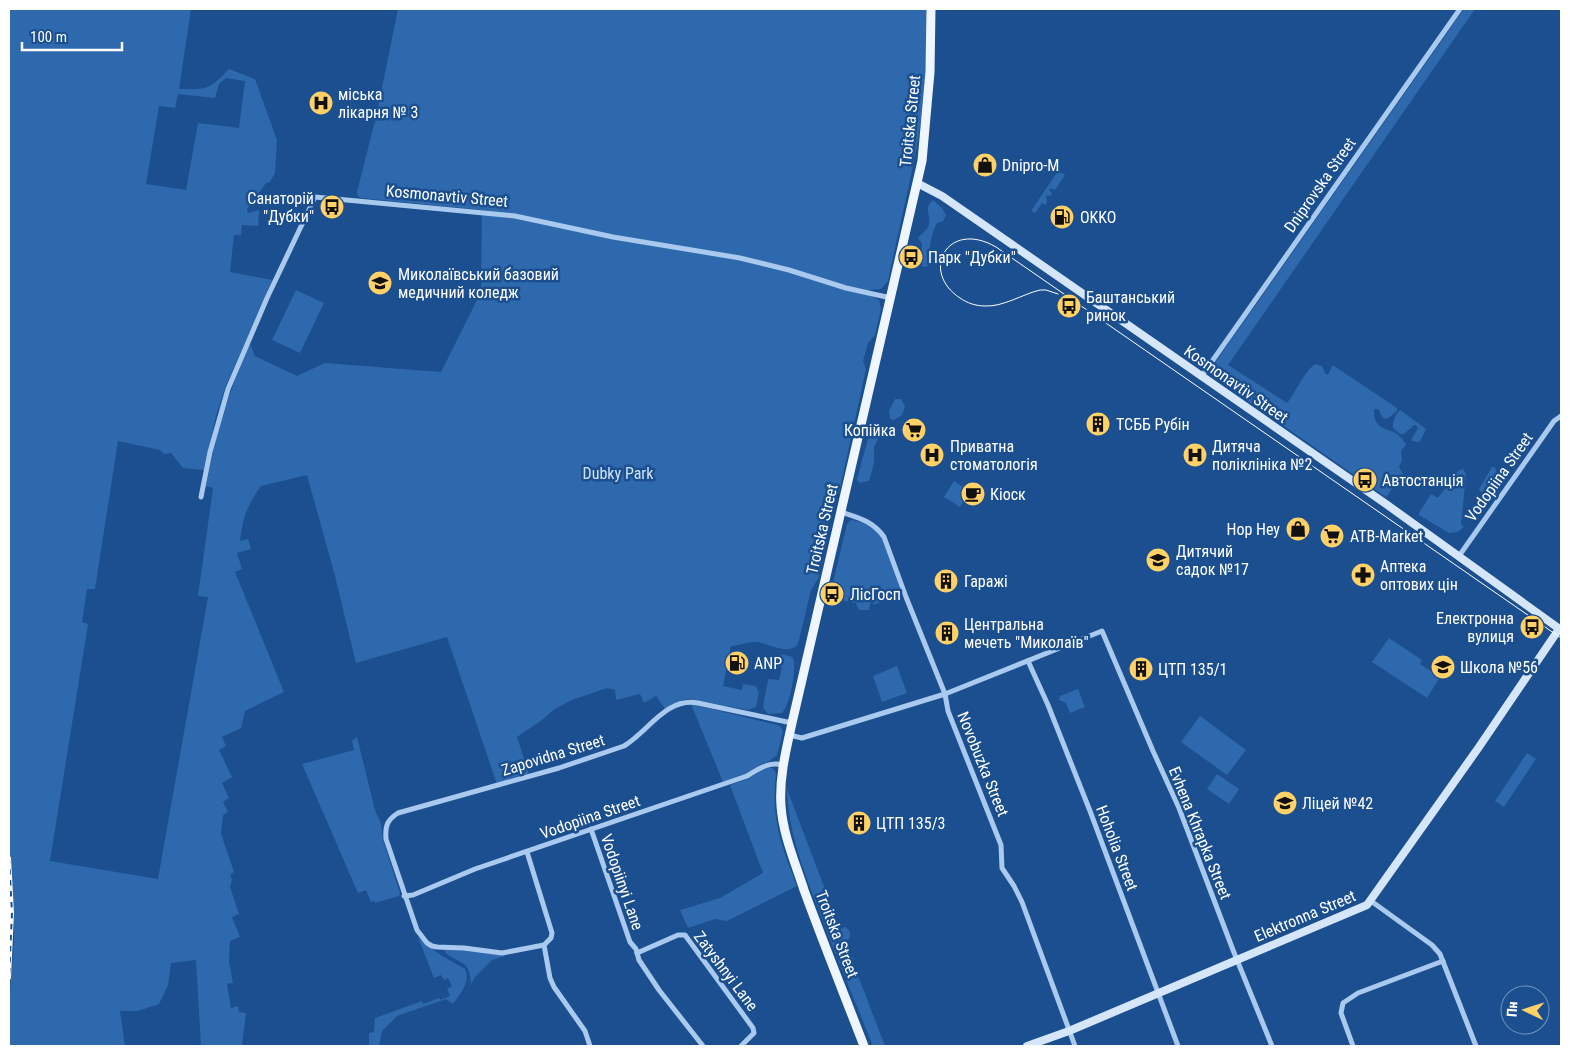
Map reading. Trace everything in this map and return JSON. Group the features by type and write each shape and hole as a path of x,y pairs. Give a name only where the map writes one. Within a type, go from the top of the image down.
{"main road":[{"name":"Troitska Street","path":"864,1046 814,918 787,842 781,805 783,765 917,183 925,141 932,43 931,9"},
{"name":"Kosmonavtiv Street","path":"917,183 942,196 1459,556 1560,630"},
{"name":"Elektronna Street","path":"1027,1046 1069,1031 1361,908 1371,900 1560,630"}],"street":[{"name":"Dniprovska Street","path":"1201,377 1460,9"},
{"name":"Kosmonavtiv Street","path":"201,498 210,452 228,388 315,197 541,220 613,236 764,263 846,288 891,298"},
{"name":"Vodopiina Street","path":"1459,556 1554,422 1561,416"},
{"name":"Novobuzka Street","path":"842,512 867,520 884,536 945,694 948,711 1001,845 1002,868 1022,902 1075,1046"},
{"name":"Evhena Khrapka Street","path":"1028,661 1102,631 1179,808 1272,1046"},
{"path":"789,735 802,738 945,694 1028,661"},
{"name":"Hoholia Street","path":"1028,661 1048,705 1090,812 1178,1046"},
{"name":"Zapovidna Street","path":"544,945 502,953 432,946 421,937 417,930 404,896 386,839 388,821 398,813 559,768 616,749 633,740 670,708 684,702 698,703 792,723"},
{"name":"Vodopiina Street","path":"404,896 412,895 475,870 747,776 769,765 776,763 783,765"},
{"name":"Vodopiinyi Lane","path":"591,829 630,942 637,953"},
{"path":"527,852 552,933 551,938 544,945 550,978 554,987 585,1031 588,1045"},
{"path":"1371,900 1432,945 1440,954 1476,1046"},
{"name":"Zatyshnyi Lane","path":"637,953 682,935 688,938 753,1028 754,1033 741,1046"},
{"path":"637,953 639,960 659,990 703,1046"},
{"path":"1353,1046 1341,1013 1343,1003 1358,993 1442,962"}],"green space":[{"name":"Dubky Park","path":"9,9 191,9 179,89 207,87 217,81 229,69 255,79 277,140 275,173 270,182 266,183 247,209 248,213 259,210 258,226 242,225 241,235 234,235 230,272 272,280 225,388 216,416 204,470 183,468 171,453 164,454 160,450 118,441 95,589 87,589 82,622 88,624 50,861 158,879 208,597 198,596 213,488 206,486 223,414 250,344 255,356 297,376 325,363 441,372 481,292 482,210 361,198 358,196 357,192 376,117 398,9 926,9 926,78 917,146 888,281 881,289 869,290 867,294 879,300 881,309 875,335 868,343 863,361 866,369 839,493 833,501 828,521 828,535 819,577 811,590 798,644 789,649 756,642 731,646 723,686 742,690 743,684 756,686 759,693 756,707 748,710 690,699 683,700 665,709 656,696 644,703 640,694 616,700 615,690 607,688 572,700 555,709 517,737 529,774 497,784 447,637 356,663 335,576 307,475 261,486 249,505 241,533 240,541 248,539 251,549 237,553 242,569 235,572 284,692 245,711 241,728 222,737 226,746 219,750 232,777 222,783 229,798 223,802 228,812 223,815 221,834 234,872 230,875 232,880 230,887 239,914 232,917 240,937 230,941 229,961 233,983 227,984 231,1008 238,1006 239,1012 246,1013 242,1046 201,1046 196,960 171,963 168,985 159,1004 138,1011 120,1011 125,1046 9,1046 9,1004 14,941 14,913 9,840","holes":["226,78 245,81 239,128 198,123 186,190 146,184 159,106 175,108 178,94 215,98 219,84"]},
{"path":"1464,9 1475,9 1228,365 1287,403 1310,368 1315,364 1322,366 1328,375 1332,366 1334,366 1397,408 1397,411 1387,419 1383,418 1378,409 1374,409 1377,423 1381,427 1397,434 1406,445 1401,451 1402,460 1399,467 1403,474 1386,497 1213,377 1211,374 1212,367"},
{"path":"1058,171 1065,175 1055,190 1051,188 1049,190 1052,193 1050,196 1047,195 1046,205 1042,203 1035,213 1031,211"},
{"path":"933,200 942,208 946,215 943,221 937,223 933,232 930,243 930,264 926,267 922,266 922,244 918,238 928,226 928,206"},
{"path":"296,290 324,303 300,353 272,340"},
{"path":"895,399 901,399 905,406 902,415 894,420 890,419 889,411"},
{"path":"1400,410 1426,429 1421,440 1418,442 1412,441 1418,428 1416,425 1404,434 1400,434 1393,428 1393,423"},
{"path":"871,428 875,429 878,439 874,447 874,463 869,481 860,483 857,479"},
{"path":"1492,467 1495,467 1495,478 1484,494 1482,494 1479,489"},
{"path":"1463,469 1466,474 1461,525 1464,527 1458,532 1449,533 1419,515 1419,513 1431,494 1438,498 1458,471"},
{"path":"954,481 969,491 960,507 944,497"},
{"path":"851,520 869,526 882,538 902,594 873,605 873,594 857,591 855,603 833,598 835,591 833,583 847,524"},
{"path":"858,592 872,595 869,610 859,610 856,604"},
{"path":"1389,638 1422,660 1420,664 1440,677 1427,698 1372,662"},
{"path":"780,654 793,658 792,687 788,703 782,713 768,714 763,706 768,680 779,680 782,667 777,666"},
{"path":"897,666 907,693 882,702 873,676"},
{"path":"1078,689 1085,707 1070,713 1066,703 1059,700 1060,696"},
{"path":"691,704 781,727 783,732 777,755 746,774 723,782"},
{"path":"1200,716 1246,750 1227,775 1181,742"},
{"path":"357,737 375,810 381,824 383,840 400,893 399,896 375,903 374,901 371,902 366,890 358,893 302,764 354,750 352,741"},
{"path":"1527,753 1536,759 1504,807 1495,801"},
{"path":"769,767 774,769 776,774 776,819 786,857 797,886 727,921 715,919 688,928 680,910 720,898 763,873 730,785 747,779"},
{"path":"1217,774 1239,789 1229,804 1207,789"},
{"path":"787,789 840,929 845,927 850,932 849,939 845,941 885,1046 873,1046 823,921 793,833"},
{"path":"418,937 439,954 465,969 467,979 464,988 453,1004 446,999 397,1016 382,1031 379,1046 369,1046 369,1033 374,1032 375,1018 422,1001 423,1004 450,996 447,989 452,986 448,978 444,980 441,975 434,978"},
{"path":"443,949 516,952 492,960 475,977 471,984 470,975 465,965 451,957"}],"tram line":[{"path":"1058,294 1040,290 992,306 975,305 960,298 948,287 942,275 941,263 945,252 953,244 964,239 979,240 996,247 1561,638"}],"railway":[{"path":"9,858 12,913 9,978"}],"place":[{"name":"міська лікарня № 3","path":"321,103"},
{"name":"Dnipro-M","path":"985,165"},
{"name":"Санаторій \"Дубки\"","path":"332,207"},
{"name":"OKKO","path":"1062,217"},
{"name":"Парк \"Дубки\"","path":"911,257"},
{"name":"Миколаївський базовий медичний коледж","path":"380,283"},
{"name":"Баштанський ринок","path":"1069,306"},
{"name":"ТСББ Рубін","path":"1098,424"},
{"name":"Копійка","path":"914,430"},
{"name":"Приватна стоматологія","path":"932,455"},
{"name":"Дитяча поліклініка №2","path":"1195,455"},
{"name":"Автостанція","path":"1365,480"},
{"name":"Кіоск","path":"973,494"},
{"name":"Hop Hey","path":"1298,529"},
{"name":"ATB-Market","path":"1332,536"},
{"name":"Дитячий садок №17","path":"1158,560"},
{"name":"Аптека оптових цін","path":"1363,575"},
{"name":"Гаражі","path":"946,581"},
{"name":"ЛісГосп","path":"832,594"},
{"name":"Електронна вулиця","path":"1532,627"},
{"name":"Центральна мечеть \"Миколаїв\"","path":"947,633"},
{"name":"ANP","path":"737,663"},
{"name":"Школа №56","path":"1443,667"},
{"name":"ЦТП 135/1","path":"1141,669"},
{"name":"Ліцей №42","path":"1285,803"},
{"name":"ЦТП 135/3","path":"859,823"}]}
